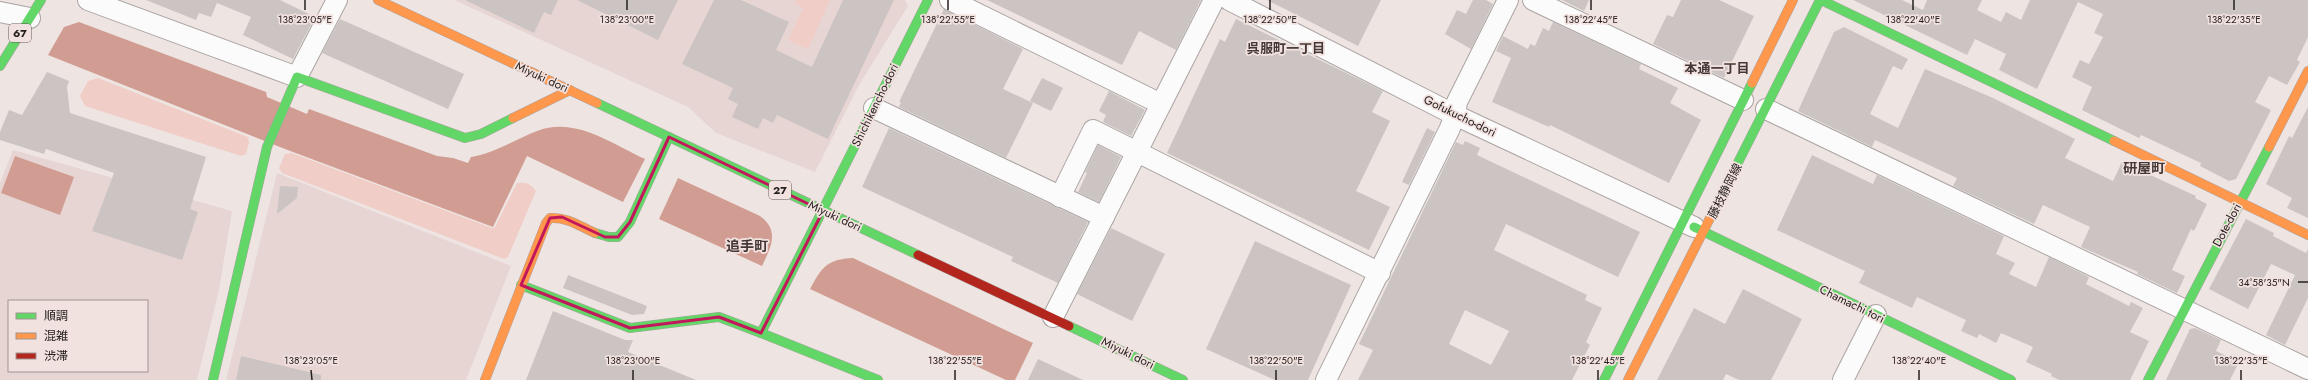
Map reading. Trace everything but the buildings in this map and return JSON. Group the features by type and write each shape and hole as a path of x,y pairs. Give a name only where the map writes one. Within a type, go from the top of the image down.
{"street":[{"name":"67","path":"0,66 41,0"},
{"path":"88,0 465,138 481,134 570,90"},
{"path":"213,380 267,147 297,77 337,0"},
{"name":"Miyuki dori","path":"378,0 823,211 1053,317 1183,380"},
{"name":"Shichikencho-dori","path":"761,333 928,0"},
{"path":"950,0 1161,104"},
{"path":"1053,317 1139,152 1161,104 1214,0"},
{"name":"Gofukucho-dori","path":"1229,0 1455,115 1694,227"},
{"path":"1326,380 1380,273 1455,115 1457,102 1508,0"},
{"path":"1533,0 1743,100"},
{"name":"藤枝静岡線","path":"1628,380 1694,227 1743,100 1793,0"},
{"path":"1820,0 2308,235"},
{"name":"藤枝静岡線","path":"1604,380 1694,227 1766,109 1820,0"},
{"path":"0,12 30,18"},
{"name":"Dote-dori","path":"2148,380 2308,71"},
{"path":"874,108 1104,217"},
{"path":"1766,109 2308,369"},
{"path":"1060,197 1093,130 1380,273"},
{"path":"485,380 546,222 550,218 562,217 612,238 618,237 624,232 637,208 669,137"},
{"name":"Chamachi tori","path":"1694,227 2010,380"},
{"path":"521,284 630,328 719,317 726,318 859,376 878,380"},
{"path":"1843,380 1876,316"}],"highlighted area":[{"path":"669,137 823,211 761,333 719,317 630,328 521,285 550,218 562,217 605,237 618,237 630,222"}],"shaded area":[{"path":"454,0 905,0 908,6 859,85 815,172 716,133 688,107"},
{"path":"796,0 830,0 808,49 788,40 803,8 794,3"},
{"path":"79,22 266,92 267,97 307,114 309,109 437,156 453,158 468,163 471,157 496,149 537,131 551,127 565,127 579,129 593,134 645,159 623,202 527,156 493,227 285,149 48,55 64,27"},
{"path":"98,78 248,137 249,143 246,154 241,156 85,106 80,96 88,81"},
{"path":"13,150 232,211 219,290 197,380 0,380 0,183"},
{"path":"292,153 492,228 495,227 517,183 523,182 528,184 536,191 508,257 504,259 282,173 279,168 285,154"},
{"path":"15,156 74,177 60,215 1,193"},
{"path":"277,173 511,266 466,380 226,380"},
{"path":"678,178 760,216 766,222 772,233 772,240 771,246 762,266 659,219"},
{"path":"853,258 1033,343 1015,380 1006,380 810,289 818,275 826,266 837,260"}],"traffic: fast":[{"path":"0,66 41,0"},
{"path":"878,380 761,333 928,0"},
{"path":"1710,218 1820,0"},
{"path":"1821,0 2114,141"},
{"path":"213,380 267,147 297,77 465,138 481,134 513,118"},
{"path":"1604,380 1752,83"},
{"path":"597,103 918,255"},
{"path":"595,233 609,237 618,237 630,222 669,137"},
{"path":"2148,380 2269,147"},
{"path":"1694,227 2011,380"},
{"path":"521,285 630,328 719,317 761,333"},
{"path":"1069,326 1183,380"}],"traffic: slow":[{"path":"378,0 597,103"},
{"path":"1752,83 1793,0"},
{"path":"2269,147 2308,71"},
{"path":"513,118 570,90"},
{"path":"2114,141 2308,235"},
{"path":"485,380 546,223 550,218 562,219 573,222 595,233"},
{"path":"1628,380 1710,218"}],"traffic: jam":[{"path":"918,255 1069,326"}],"district":[{"name":"呉服町一丁目","path":"1286,48"},
{"name":"本通一丁目","path":"1717,68"},
{"name":"研屋町","path":"2144,168"},
{"name":"追手町","path":"747,246"}]}
